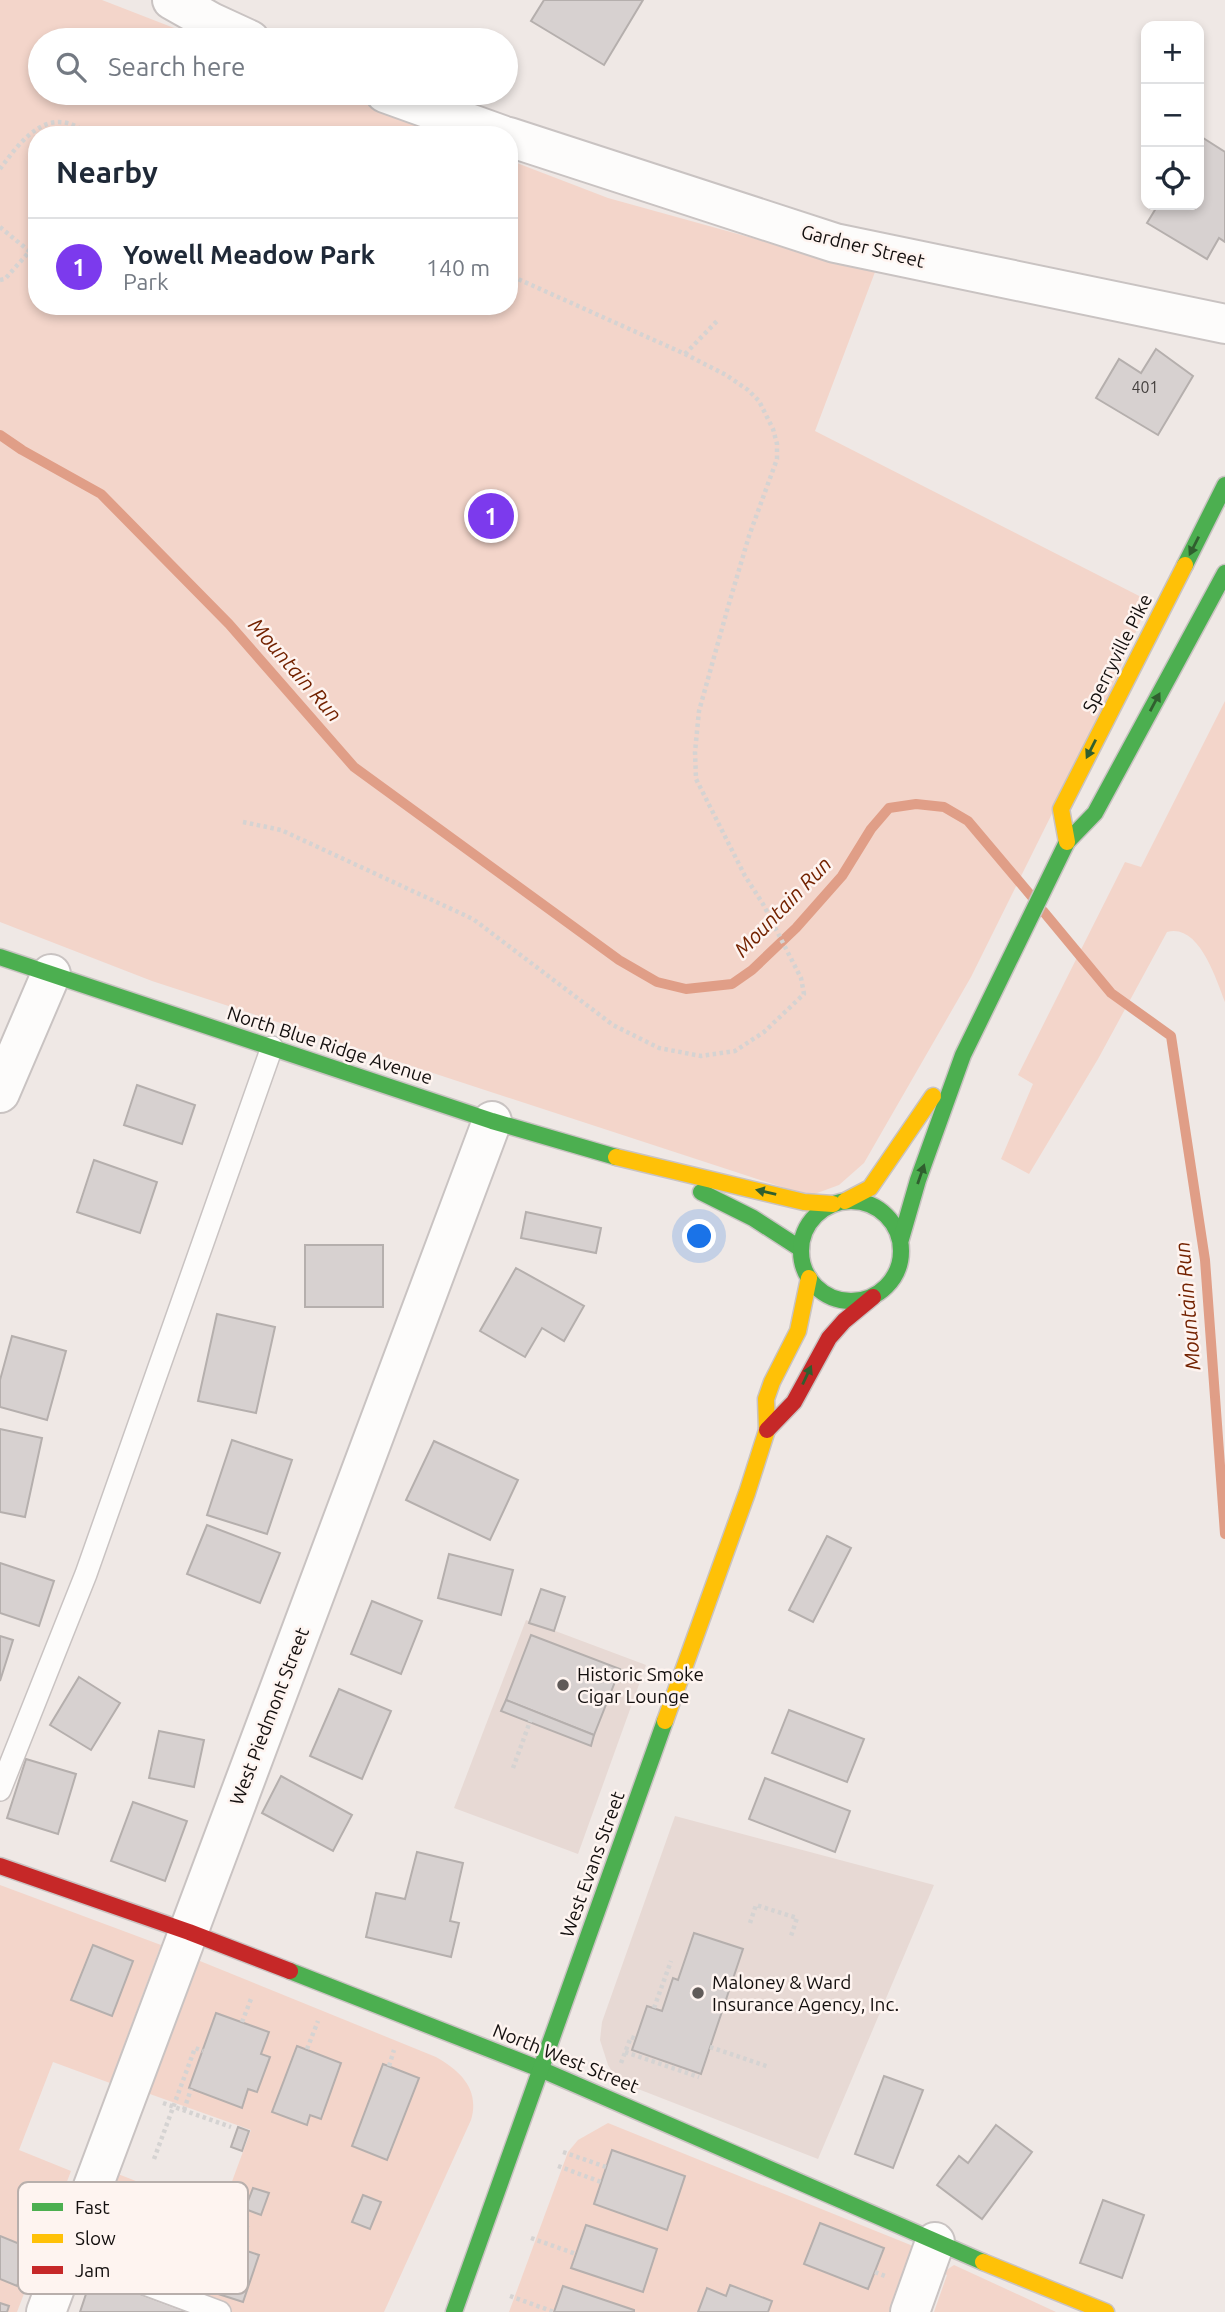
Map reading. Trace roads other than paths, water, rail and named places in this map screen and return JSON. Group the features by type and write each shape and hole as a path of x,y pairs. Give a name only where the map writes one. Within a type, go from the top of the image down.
{"main road":[{"name":"Sperryville Pike","path":"1067,842 1061,809 1225,485"},
{"path":"963,1055 870,1188 839,1202 812,1219 805,1230 801,1249 802,1262 809,1278 821,1292 851,1302 873,1297 883,1291 897,1273 901,1261 901,1239 918,1180 963,1055 1067,842 1095,813 1225,573"},
{"name":"North Blue Ridge Avenue","path":"0,957 492,1121 649,1167 804,1202 839,1202"},
{"name":"North Blue Ridge Avenue","path":"649,1167 753,1218 801,1249"},
{"path":"839,1202 858,1200 881,1210 890,1218 901,1239"},
{"name":"West Evans Street","path":"454,2312 743,1506 767,1430 766,1399 798,1331 809,1278"},
{"name":"West Evans Street","path":"767,1430 789,1409 829,1338 846,1318 873,1297"},
{"name":"North West Street","path":"0,1867 189,1932 540,2069 935,2242 1106,2312"}],"street":[{"path":"172,0 224,28"},
{"path":"418,105 477,126"},
{"name":"Gardner Street","path":"518,140 835,243 1225,324"},
{"path":"0,1093 51,974"},
{"name":"West Piedmont Street","path":"95,2182 492,1121"},
{"path":"910,2312 935,2242"},
{"name":"West Piedmont Street","path":"46,2312 53,2294"}],"lane":[{"path":"0,1790 86,1573 272,1047"},
{"path":"172,2294 220,2312"}],"waterway":[{"name":"Mountain Run","path":"0,435 101,494 229,624 354,767 619,960 657,982 686,989 732,984 752,970 796,928 842,876 871,829 889,808 916,804 944,807 968,821 1033,898"},
{"name":"Mountain Run","path":"1043,911 1111,993 1171,1036 1205,1260 1225,1534"}],"place":[{"name":"Yowell Meadow Park","path":"491,516"},
{"name":"Historic Smoke Cigar Lounge","path":"563,1685"},
{"name":"Maloney & Ward Insurance Agency, Inc.","path":"698,1993"}]}
